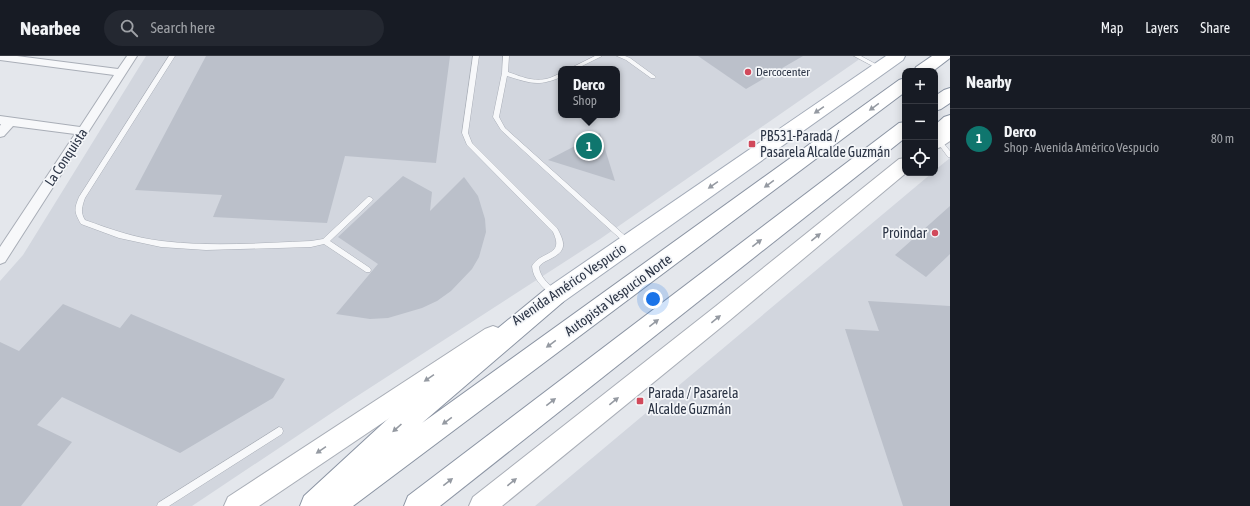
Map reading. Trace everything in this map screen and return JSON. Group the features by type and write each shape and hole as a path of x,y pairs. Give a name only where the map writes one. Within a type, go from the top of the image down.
{"main road":[{"name":"Avenida Américo Vespucio","path":"237,506 555,295 897,56"},
{"path":"926,68 943,56"},
{"name":"Autopista Vespucio Norte","path":"330,506 902,86"},
{"path":"936,104 950,94"},
{"path":"940,138 950,121"},
{"path":"418,506 902,130"},
{"path":"482,506 723,313 902,166"},
{"path":"314,506 400,425 555,295"}],"street":[{"name":"La Conquista","path":"0,258 132,56"},
{"path":"0,57 121,73"},
{"path":"0,133 5,121 83,131"}],"lane":[{"path":"172,56 82,197 78,208 79,215 84,222 119,235 161,244 206,247 311,244 325,241 370,199"},
{"path":"476,56 465,133 469,144 555,230 561,238 562,243 559,249 551,256 538,262 535,268 536,273 555,295"},
{"path":"506,56 505,73 496,117 503,129 629,243"},
{"path":"578,66 599,56"},
{"path":"620,56 628,59 653,77"},
{"path":"857,56 880,68"},
{"path":"505,73 539,83 547,82 558,76"},
{"path":"940,138 950,155"},
{"path":"325,241 368,270"},
{"path":"161,506 279,431"}],"shaded area":[{"path":"146,56 864,56 600,239 348,402 192,506 0,506 0,281 23,255"},
{"path":"950,158 950,506 535,506 928,176 938,176 938,168"}],"building":[{"path":"206,56 450,56 436,163 345,156 327,223 213,217 222,195 135,190"},
{"name":"Dercocenter","path":"698,56 803,56 746,89"},
{"path":"600,133 615,181 548,160"},
{"path":"403,176 432,192 430,211 464,177 478,196 485,219 486,232 479,257 472,269 451,291 437,301 422,308 388,318 370,319 336,314 378,264 338,237"},
{"name":"Proindar","path":"950,206 950,254 926,277 895,255"},
{"path":"868,301 950,306 950,506 903,506 845,329 879,331"},
{"path":"63,304 120,328 131,314 285,379 273,398 180,453 62,397 37,425 72,442 21,506 0,506 0,342 19,351"}],"place":[{"name":"Dercocenter","path":"748,72"},
{"name":"PB531-Parada / Pasarela Alcalde Guzmán","path":"752,144"},
{"name":"Derco","path":"589,146"},
{"name":"Proindar","path":"935,233"},
{"name":"Parada / Pasarela Alcalde Guzmán","path":"640,401"}]}
